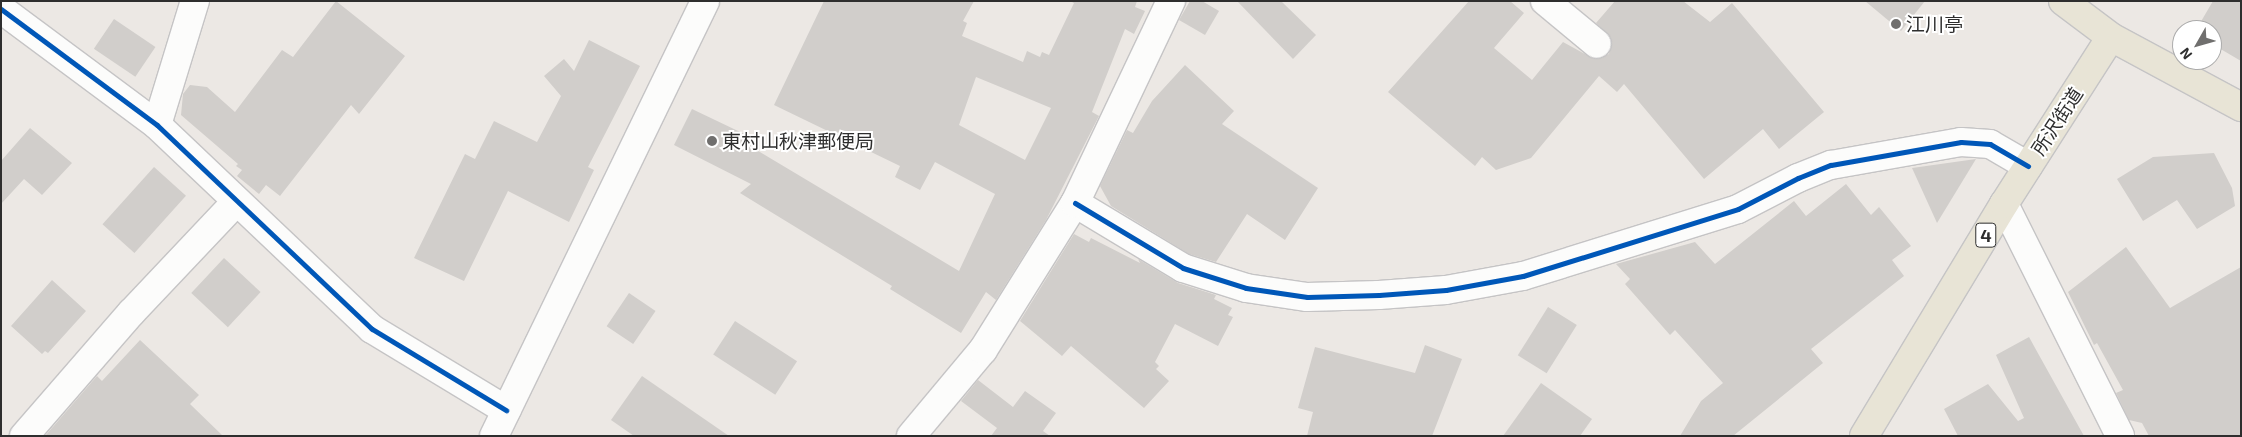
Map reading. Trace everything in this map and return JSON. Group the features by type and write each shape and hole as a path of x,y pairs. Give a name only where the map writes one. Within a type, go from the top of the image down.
{"main road":[{"path":"2063,1 2111,37 2241,107"},
{"name":"所沢街道","path":"1864,436 2004,204 2111,37"}],"street":[{"path":"157,125 195,1"},
{"path":"1,9 157,125 372,329 502,427 705,1"},
{"path":"910,436 983,350 1075,204 1171,1"},
{"path":"1545,1 1597,44"},
{"path":"1075,204 1183,268 1228,282 1307,297 1379,295 1446,290 1523,276 1738,209 1831,165 1961,142 1990,144 2028,166"},
{"path":"24,436 131,313 237,201"},
{"path":"2004,204 2120,436"}],"building":[{"path":"336,1 405,56 359,114 351,105 280,196 266,185 259,194 237,176 242,170 236,166 238,164 181,115 183,94 190,85 207,87 235,112 282,50 293,57"},
{"path":"824,1 974,1 963,21 967,23 962,36 1023,62 1027,51 1040,57 1042,52 1049,55 1074,3 1070,1 1137,1 1135,7 1145,11 1134,34 1125,29 1092,112 1099,116 1046,220 996,300 986,292 961,333 890,289 892,286 740,193 751,184 674,145 692,109 759,141 755,149 959,271 995,194 935,162 920,190 895,177 900,166 774,105","holes":["976,77 1051,108 1025,160 959,125"]},
{"path":"1190,1 1202,1 1219,11 1205,35 1179,20"},
{"path":"1237,1 1281,1 1316,35 1293,59"},
{"path":"1469,1 1510,1 1524,13 1494,48 1532,80 1563,42 1594,59 1609,54 1611,38 1596,23 1615,1 1683,1 1710,22 1732,3 1824,112 1779,149 1763,129 1704,179 1624,84 1617,92 1599,76 1531,158 1496,170 1482,157 1475,166 1388,92"},
{"name":"江川亭","path":"1865,1 1925,1 1901,31"},
{"path":"2213,1 2241,1 2241,61 2222,50 2222,20 2202,20"},
{"path":"114,19 155,47 135,77 94,49"},
{"path":"589,40 640,66 588,167 594,170 569,222 508,191 464,281 414,258 465,154 475,159 494,121 537,142 561,96 544,76 564,59 574,71"},
{"path":"1185,65 1234,111 1222,124 1318,188 1285,240 1247,214 1216,262 1189,254 1111,206 1100,186 1127,130 1133,133 1152,101"},
{"path":"30,128 72,163 42,195 24,179 1,204 1,161"},
{"path":"2214,153 2232,188 2235,206 2197,229 2177,200 2143,221 2117,179 2153,157"},
{"path":"1976,159 1937,223 1912,168"},
{"path":"154,167 186,196 134,253 102,224"},
{"path":"1846,184 1871,215 1879,207 1911,246 1892,260 1904,276 1811,349 1823,363 1733,436 1680,436 1701,401 1723,383 1675,330 1670,335 1625,284 1630,279 1616,264 1695,242 1715,264 1794,201 1806,216"},
{"path":"1074,234 1089,242 1091,238 1140,263 1138,259 1178,283 1216,295 1214,299 1232,308 1228,315 1233,317 1218,346 1175,324 1155,362 1159,366 1156,369 1169,381 1144,408 1071,346 1062,356 1020,321"},
{"path":"2126,247 2170,308 2241,267 2241,436 2149,436 2142,423 2129,420 2116,393 2123,390 2097,343 2094,345 2068,292"},
{"path":"224,258 261,292 228,327 191,293"},
{"path":"52,280 86,311 48,353 45,351 42,354 11,326"},
{"path":"629,293 656,311 633,344 607,326"},
{"path":"1548,307 1577,325 1547,373 1518,355"},
{"path":"735,321 797,361 775,395 713,355"},
{"path":"2029,337 2084,436 1958,436 1944,409 1988,384 2018,421 2024,418 1996,355"},
{"path":"140,340 199,395 190,404 223,436 45,436 97,376 102,381"},
{"path":"1425,345 1462,359 1432,436 1307,436 1313,412 1298,408 1315,347 1415,373"},
{"path":"642,376 729,436 634,436 611,420"},
{"path":"978,380 1013,407 1025,391 1056,413 1043,431 1050,436 991,436 997,428 961,401"},
{"path":"1541,383 1592,419 1580,436 1503,436"}],"cycle path":[{"path":"1,9 157,125 372,329 506,410"},
{"path":"1075,203 1183,268 1246,288 1307,297 1379,295 1446,290 1523,276 1738,209 1798,178 1831,165 1961,142 1990,144 2028,166"}],"place":[{"name":"江川亭","path":"1896,24"},
{"name":"東村山秋津郵便局","path":"712,141"}]}
